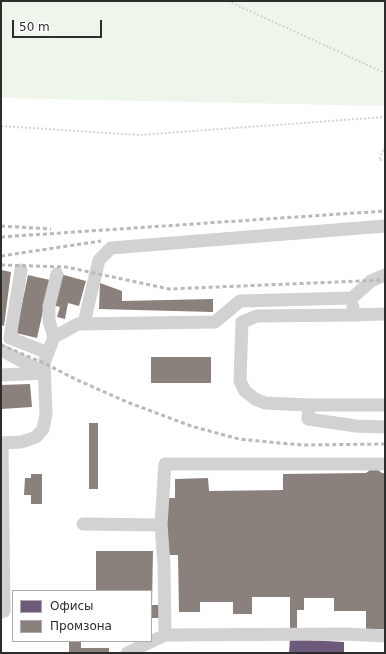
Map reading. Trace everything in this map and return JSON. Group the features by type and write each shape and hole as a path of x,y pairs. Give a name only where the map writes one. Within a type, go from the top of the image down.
{"street":[{"path":"84,323 99,260 111,248 385,226"},
{"path":"22,270 6,337 48,353"},
{"path":"1,612 4,611 2,443 28,440 36,437 43,429 46,414 44,363 54,337 49,320 49,306 57,274"},
{"path":"54,337 78,324 84,323 215,322 240,301 352,298 371,281 385,274"},
{"path":"352,298 352,315"},
{"path":"383,405 309,405 265,403 255,399 245,391 240,380 242,322 256,316 385,314"},
{"path":"1,350 44,372"},
{"path":"1,375 44,372"},
{"path":"309,405 308,419 356,426 385,427"},
{"path":"165,635 164,564 161,525 165,464 385,464"},
{"path":"83,524 161,525"},
{"path":"152,641 165,635 347,634 385,636"},
{"path":"128,653 151,642"}],"path":[{"path":"228,1 385,73"},
{"path":"1,126 139,135 385,117"},
{"path":"385,146 380,160 385,160"}],"shaded area":[{"path":"1,1 385,1 385,106 1,98"}],"building: Офисы":[{"path":"290,639 344,642 344,653 289,653"}],"building: Промзона":[{"path":"1,270 11,272 4,326 1,325"},
{"path":"60,274 86,281 79,306 68,303 65,319 57,317 60,307 52,305"},
{"path":"28,275 50,280 37,338 16,333"},
{"path":"100,283 122,291 122,301 213,299 213,312 99,309"},
{"path":"151,357 211,357 211,383 151,383"},
{"path":"30,384 32,407 1,409 1,385"},
{"path":"89,423 98,423 98,489 89,489"},
{"path":"374,467 382,473 385,473 385,629 366,629 366,611 334,611 334,598 304,598 304,610 297,610 297,639 290,639 290,597 252,597 252,614 233,614 233,602 200,602 200,612 179,612 178,555 167,555 167,498 175,498 175,479 208,478 209,491 283,490 283,474 366,473"},
{"path":"31,474 42,474 42,504 31,504 31,495 24,495 25,478 31,478"},
{"path":"96,551 153,551 152,605 152,590 96,590"},
{"path":"152,605 159,605 159,618 152,618"},
{"path":"69,642 81,642 81,648 109,648 109,653 69,653"}],"railway":[{"path":"1,237 385,211"},
{"path":"1,226 51,229"},
{"path":"1,256 101,241"},
{"path":"1,265 66,267 169,289 385,280"},
{"path":"1,345 44,363 75,379 127,402 191,426 239,439 303,445 385,444"}]}
